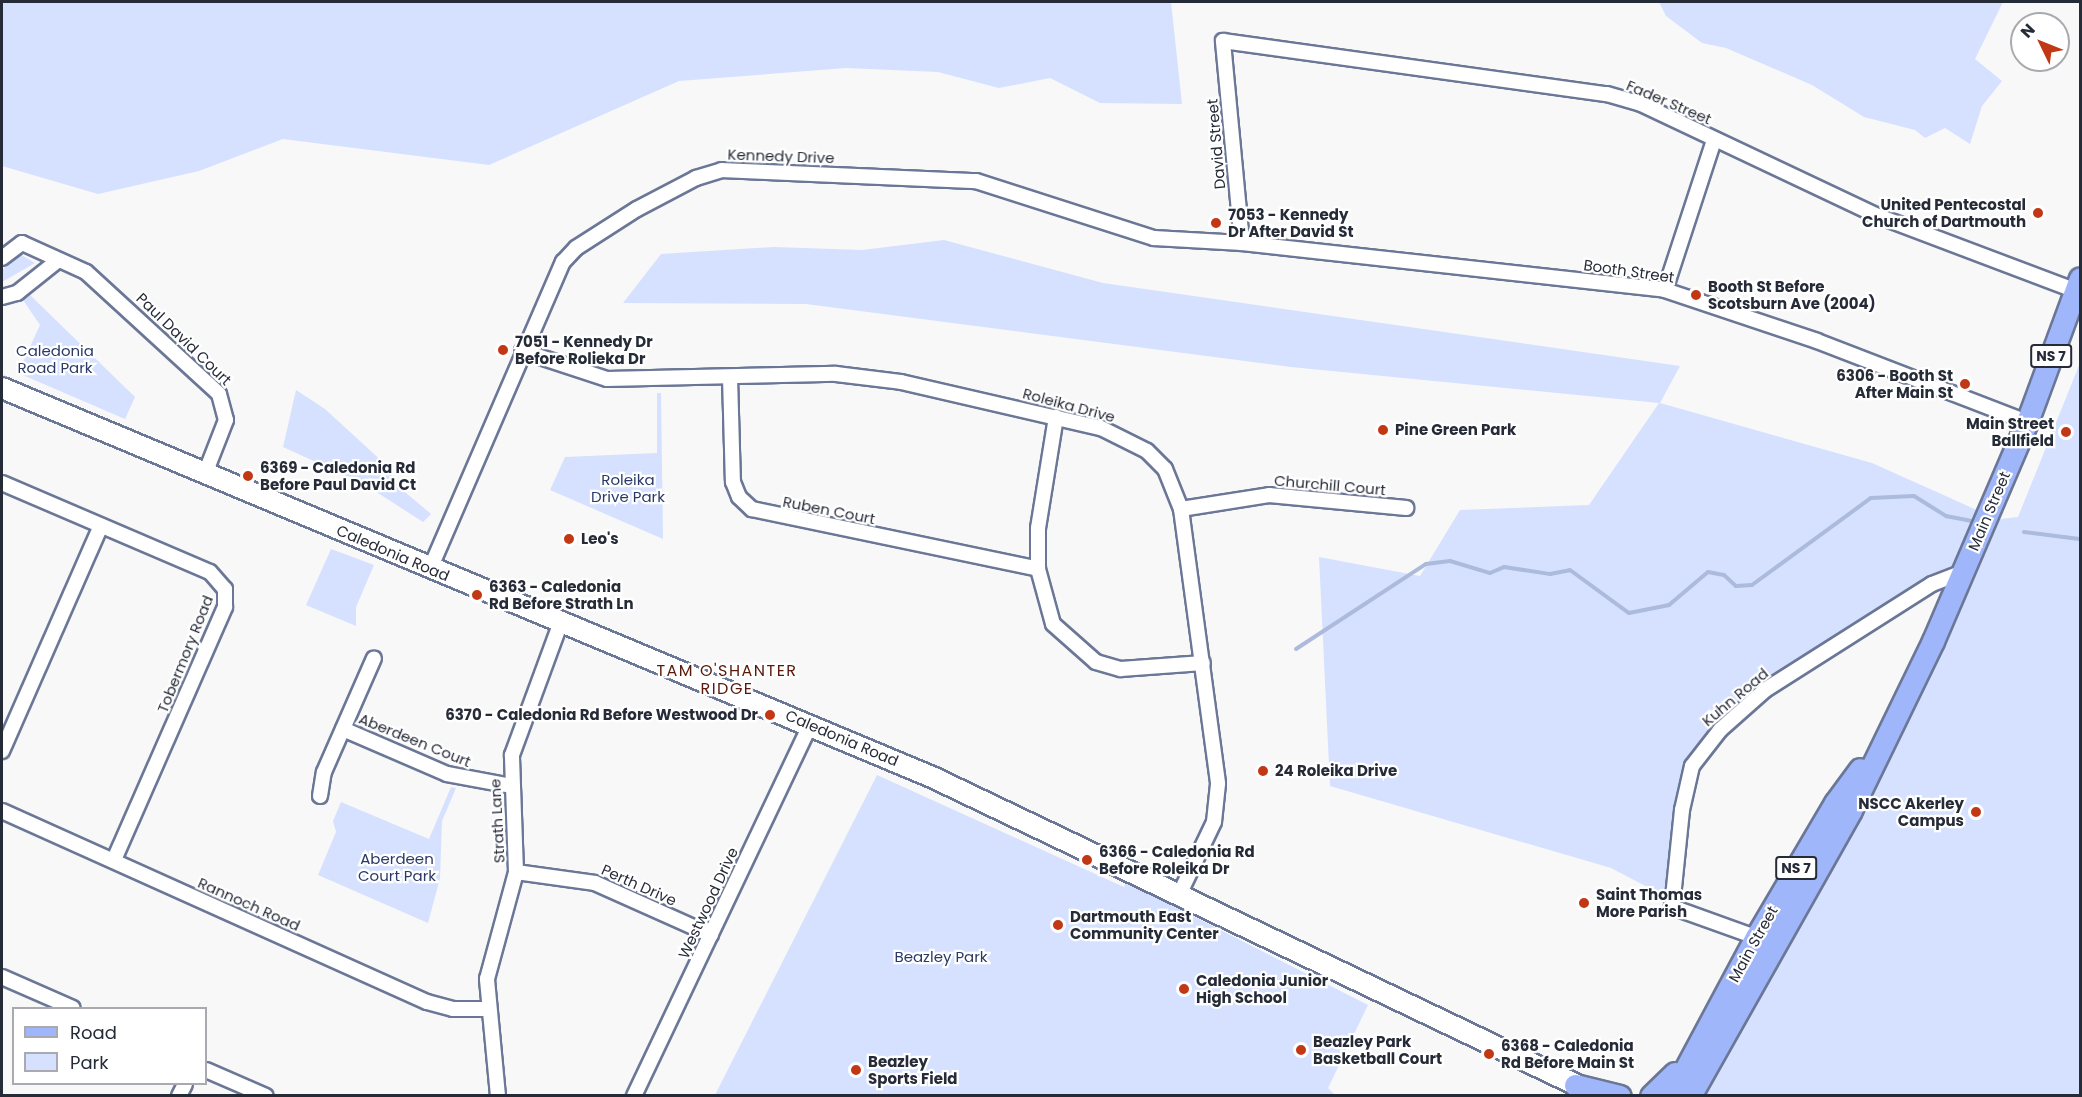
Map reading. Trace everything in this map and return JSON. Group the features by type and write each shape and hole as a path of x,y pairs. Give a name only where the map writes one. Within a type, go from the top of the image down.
{"main road":[{"name":"Main Street","path":"1696,1089 1765,940 1834,803 1884,737 1964,572 2027,422 2078,284"},
{"name":"Main Street","path":"1671,1095 1765,940"},
{"path":"1651,1095 1695,1054"},
{"path":"1582,1090 1620,1095"}],"street":[{"name":"Fader Street","path":"1223,41 1607,94 1641,104 1878,216 2078,284"},
{"name":"David Street","path":"1223,41 1242,243"},
{"path":"1665,290 1714,140"},
{"name":"Kennedy Drive","path":"430,569 559,269 576,248 637,209 716,171 976,181 1133,234 1242,243"},
{"name":"Paul David Court","path":"2,258 21,243 103,283 223,399 226,420 205,474"},
{"name":"Booth Street","path":"1242,243 1665,290 1817,341 2027,422"},
{"path":"2,297 17,293 56,262"},
{"name":"Roleika Drive","path":"522,351 598,378 836,374 901,381 1108,431 1148,451 1165,469 1181,510 1203,663 1219,803 1180,893"},
{"name":"Ruben Court","path":"729,377 733,482 739,497 752,509 1038,569"},
{"name":"Caledonia Road","path":"2,388 430,569 811,724 1180,893 1582,1090 1601,1095"},
{"path":"1056,417 1039,504 1038,569 1053,624 1096,662 1132,670 1203,663"},
{"name":"Tobermory Road","path":"2,483 210,572 219,579 227,595 114,860"},
{"name":"Churchill Court","path":"1181,510 1269,495 1406,508"},
{"path":"2,751 101,526"},
{"name":"Kuhn Road","path":"1765,940 1672,907 1682,810 1692,766 1720,730 1765,690 1932,584 1964,572"},
{"name":"Strath Lane","path":"498,1095 486,1009 493,944 516,872 511,786 517,732 561,622"},
{"name":"Aberdeen Court","path":"321,796 324,772 374,658"},
{"name":"Westwood Drive","path":"634,1095 811,724"},
{"name":"Aberdeen Court","path":"343,729 447,774 511,786"},
{"name":"Rannoch Road","path":"2,811 427,1002 453,1009 486,1009"},
{"name":"Perth Drive","path":"516,872 595,883 711,935"},
{"path":"2,977 72,1007"},
{"path":"207,1070 266,1095"}],"green space":[{"path":"2,2 1171,2 1182,104 1100,103 1050,78 999,88 938,72 846,68 679,81 489,165 283,139 199,171 98,194 2,166"},
{"path":"1659,2 2003,2 1975,59 2002,81 1982,106 1970,144 1945,128 1925,138 1915,130 1864,117 1812,85 1726,48 1702,43 1666,16"},
{"path":"944,240 1103,283 1680,366 1660,403 1872,463 1988,515 1968,557 1751,706 1691,768 1676,902 1611,868 1330,786 1319,557 1420,576 1460,510 1589,505 1659,403 1291,367 806,304 623,303 661,254 774,247 862,250"},
{"path":"15,251 35,263 2,282 2,271"},
{"name":"Caledonia Road Park","path":"30,295 135,397 125,419 18,373 40,325 23,300"},
{"name":"NSCC Akerley Campus","path":"2080,363 2080,1095 1699,1096 1945,646 2000,519 2018,517"},
{"path":"296,390 325,409 386,465 399,487 431,514 423,522 364,484 283,447"},
{"name":"Roleika Drive Park","path":"657,393 661,393 663,539 550,490 565,457 657,453"},
{"path":"331,549 374,565 356,607 356,626 306,605"},
{"name":"Beazley Park","path":"877,775 1124,887 1126,882 1368,1005 1328,1088 1335,1095 715,1095"},
{"name":"Aberdeen Court Park","path":"451,787 456,788 442,821 440,878 428,923 318,875 336,832 333,821 341,802 429,839"}],"waterway":[{"path":"1296,649 1426,564 1450,561 1490,573 1504,567 1550,574 1570,570 1629,613 1669,605 1708,572 1724,575 1736,586 1752,585 1871,498 1914,496 1946,516 1972,521"},
{"path":"2024,532 2080,539"}],"place":[{"name":"United Pentecostal Church of Dartmouth","path":"2038,213"},
{"name":"7053 - Kennedy Dr After David St","path":"1216,223"},
{"name":"Booth St Before Scotsburn Ave (2004)","path":"1696,295"},
{"name":"7051 - Kennedy Dr Before Rolieka Dr","path":"503,350"},
{"name":"6306 - Booth St After Main St","path":"1965,384"},
{"name":"Pine Green Park","path":"1383,430"},
{"name":"Main Street Ballfield","path":"2066,432"},
{"name":"6369 - Caledonia Rd Before Paul David Ct","path":"248,476"},
{"name":"Leo's","path":"569,539"},
{"name":"6363 - Caledonia Rd Before Strath Ln","path":"477,595"},
{"name":"6370 - Caledonia Rd Before Westwood Dr","path":"770,715"},
{"name":"24 Roleika Drive","path":"1263,771"},
{"name":"NSCC Akerley Campus","path":"1976,812"},
{"name":"6366 - Caledonia Rd Before Roleika Dr","path":"1087,860"},
{"name":"Saint Thomas More Parish","path":"1584,903"},
{"name":"Dartmouth East Community Center","path":"1058,925"},
{"name":"Caledonia Junior High School","path":"1184,989"},
{"name":"Beazley Park Basketball Court","path":"1301,1050"},
{"name":"6368 - Caledonia Rd Before Main St","path":"1489,1054"},
{"name":"Beazley Sports Field","path":"856,1070"}],"district":[{"name":"TAM O'SHANTER RIDGE","path":"727,680"}]}
